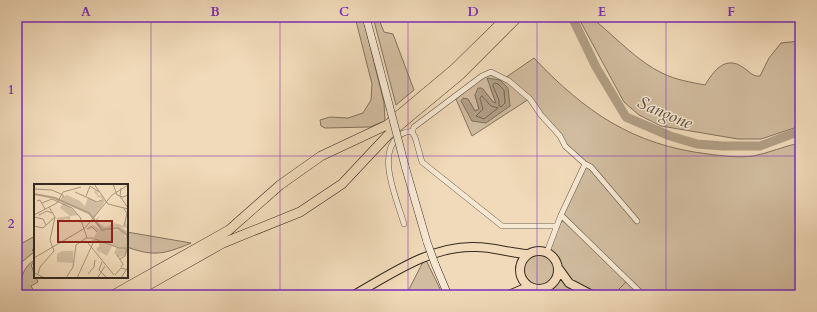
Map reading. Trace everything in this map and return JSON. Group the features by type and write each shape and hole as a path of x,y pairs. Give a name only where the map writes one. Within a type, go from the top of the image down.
{"highway":[{"path":"113,295 230,230 280,185 321,156 387,125 454,69 506,22 518,17"},
{"path":"131,295 223,243 300,212 342,184 389,134 460,75 506,22"}],"main road":[{"path":"354,295 411,264 444,251 471,247 527,254 537,250 547,252 555,259 559,269 569,283 592,295"},
{"path":"492,249 511,257 520,267"},
{"path":"527,254 521,262 521,277 528,286 535,289"},
{"path":"550,286 557,277 559,269"},
{"path":"510,294 521,277"},
{"path":"510,294 523,289 535,289 556,284 569,283"}],"street":[{"path":"366,17 405,166 427,242 448,295"},
{"path":"412,132 414,127 482,76 491,72 509,81 526,95 560,136 565,146 585,164 591,167 637,221"},
{"path":"404,224 388,168 388,153 389,147 396,138 404,133 412,132"},
{"path":"412,132 415,137 422,162 502,226 557,226"},
{"path":"547,252 561,215 585,164"},
{"path":"561,215 643,295"},
{"path":"554,295 566,295"}],"shaded area":[{"path":"355,17 363,17 384,103 385,121 370,127 325,128 321,126 320,120 330,117 348,118 363,113 371,100 372,84"},
{"path":"373,17 378,17 384,32 393,34 414,90 396,105"},
{"path":"578,17 595,17 598,23 637,57 654,69 673,77 705,85 720,66 731,63 737,64 753,75 760,76 769,58 781,43 800,41 800,126 761,139 738,139 661,126 639,115 624,102"},
{"path":"534,58 572,95 592,110 633,134 656,143 681,150 742,157 759,155 800,143 800,295 645,295 563,215 585,167 537,109 505,78"},
{"path":"489,74 500,77 529,99 472,136 456,99 483,77","holes":["490,87 510,106 472,121 468,99 475,111 479,109 475,95 482,88 493,102 496,103"]},
{"path":"564,220 641,295 528,295 533,284 524,275 525,262 532,255 545,255 557,226"},
{"path":"128,232 191,243 174,250 159,253 128,247"},
{"path":"34,237 34,249 32,250 34,252 17,266 17,246"},
{"path":"425,258 443,295 406,295"},
{"path":"34,261 31,265 34,272 34,278 36,278 38,282 31,286 35,293 31,295 17,295 25,270"}],"water":[{"path":"487,78 500,80 508,88 510,106 486,123 472,121 461,101 463,98 468,99 475,111 479,109 475,95 478,88 482,88 493,102 496,103"}],"waterway":[{"name":"Sangone","path":"572,17 596,67 626,117 670,136 697,144 760,146 800,131"}]}
